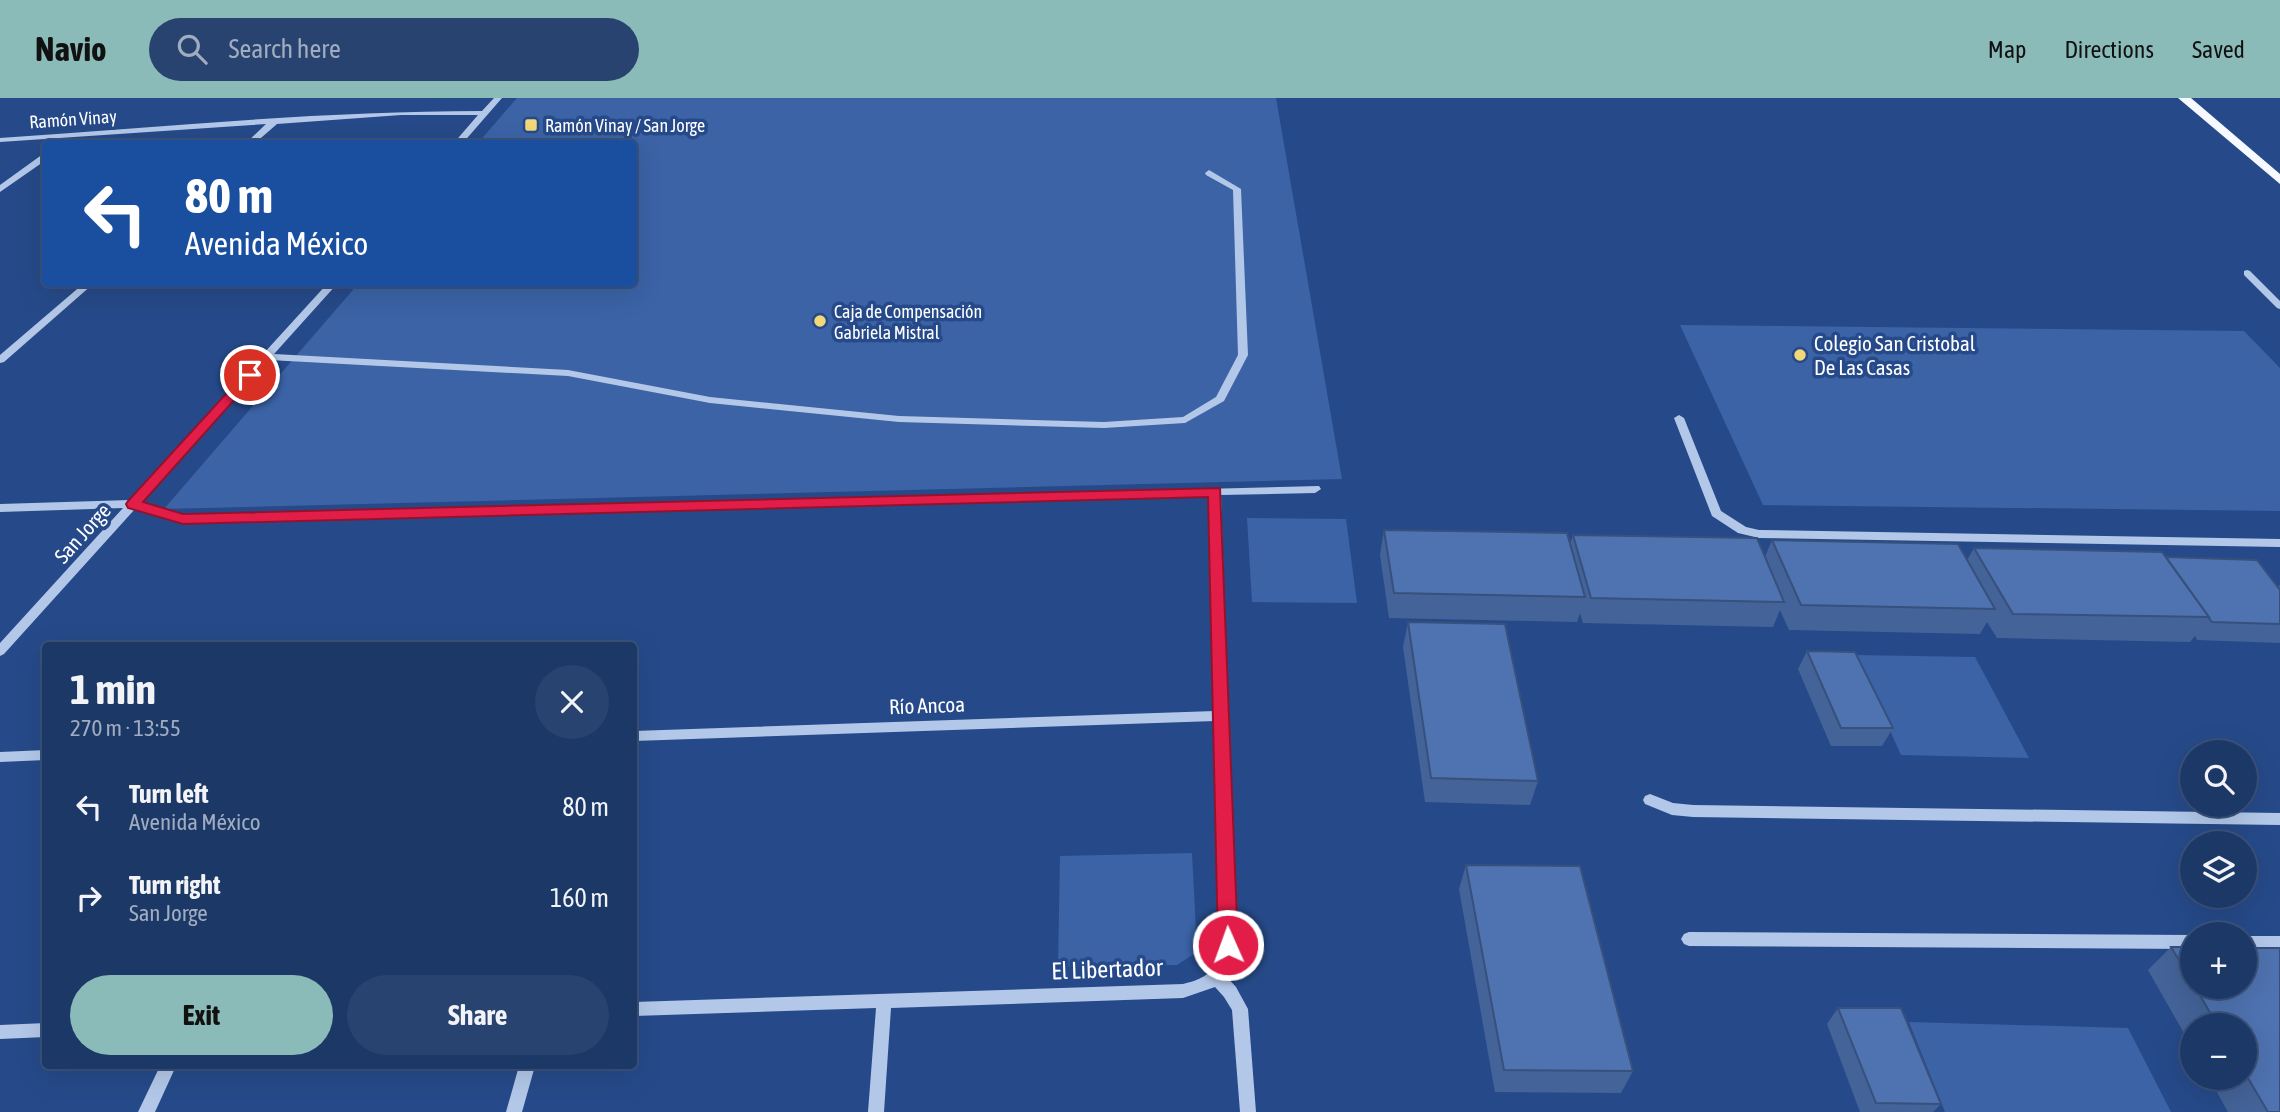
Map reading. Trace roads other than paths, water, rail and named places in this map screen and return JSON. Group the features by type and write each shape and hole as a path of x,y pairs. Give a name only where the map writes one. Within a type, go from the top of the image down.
{"main road":[{"path":"2185,98 2279,177"}],"street":[{"path":"461,140 498,98"},
{"name":"Ramón Vinay","path":"0,140 401,113 485,113"},
{"path":"254,140 275,121"},
{"path":"67,140 73,135"},
{"path":"0,189 42,159"},
{"path":"266,357 568,373 710,401 899,419 1091,425 1185,419 1220,398 1243,355 1237,189 1209,173"},
{"path":"2247,273 2280,306"},
{"path":"0,360 85,287"},
{"name":"San Jorge","path":"0,651 329,287"},
{"path":"1678,418 1716,513 1742,530 1773,534 2280,543"},
{"path":"0,508 133,504 183,519 1315,489"},
{"path":"1215,492 1228,945 1226,962 1217,978 1240,1009 1248,1112"},
{"name":"Río Ancoa","path":"637,736 1222,716"},
{"path":"0,757 42,755"},
{"path":"1650,800 1672,809 1693,811 2280,819"},
{"path":"1689,939 2180,942"},
{"path":"2257,943 2280,943"},
{"name":"El Libertador","path":"637,1009 1183,991 1201,988 1217,978"},
{"path":"876,1112 884,1001"},
{"path":"0,1032 42,1030"},
{"path":"146,1112 167,1069"},
{"path":"514,1112 526,1069"}],"place":[{"name":"Ramón Vinay / San Jorge","path":"531,125"},
{"name":"Caja de Compensación Gabriela Mistral","path":"820,321"},
{"name":"Colegio San Cristobal De Las Casas","path":"1800,355"}]}
